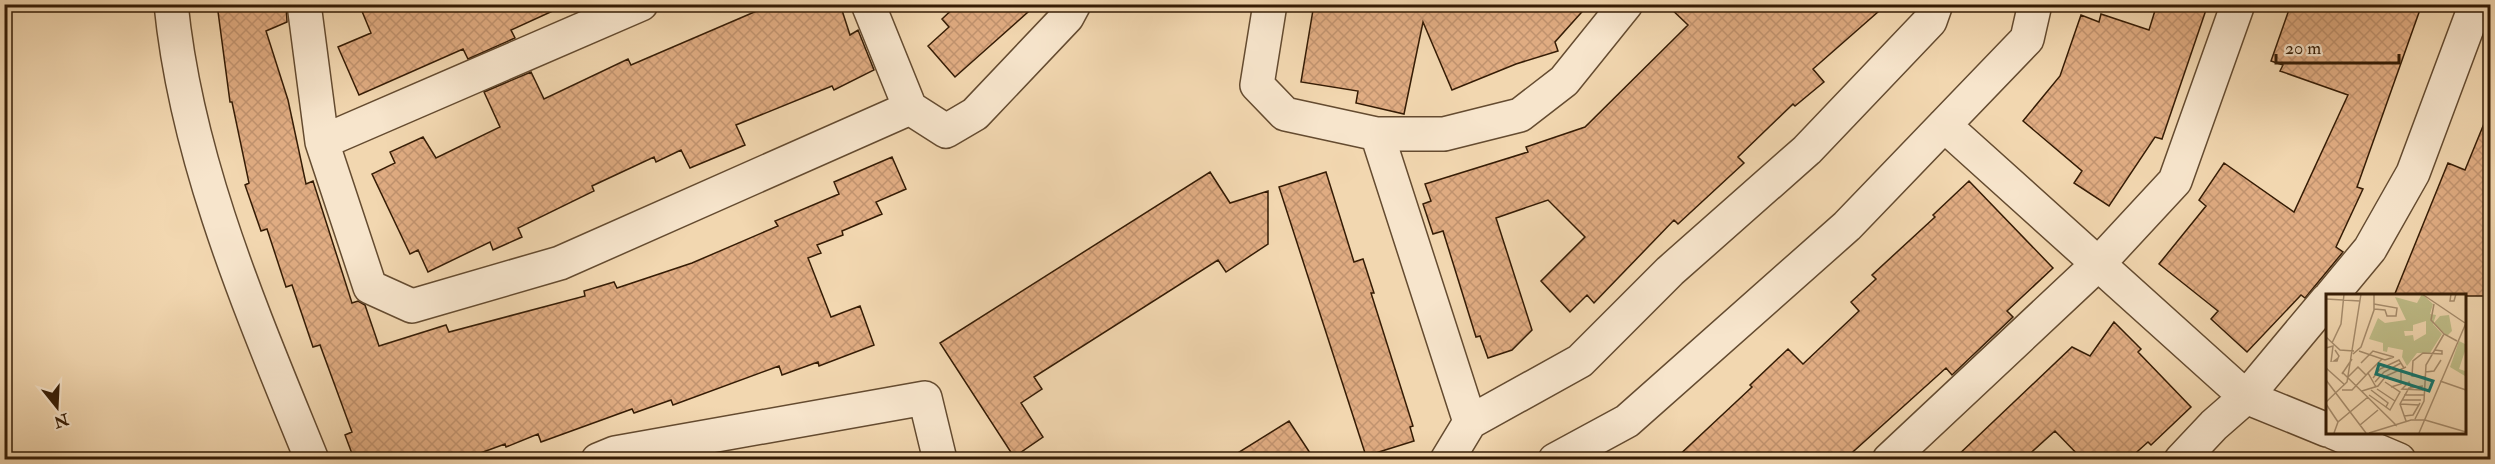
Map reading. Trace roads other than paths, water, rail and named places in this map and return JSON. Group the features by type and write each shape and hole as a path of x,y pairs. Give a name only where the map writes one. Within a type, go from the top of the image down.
{"street":[{"path":"171,4 175,50 188,115 206,181 253,315 312,459"},
{"path":"304,4 322,142 370,287 412,306 560,263 910,108"},
{"path":"322,142 641,4"},
{"path":"868,4 910,108 946,131 975,114 1067,17 1074,4"},
{"path":"1270,4 1257,85 1285,114 1377,134 1444,134 1520,115 1564,81 1626,4"},
{"path":"1447,459 1470,422 1580,361 1670,271 1807,150 1930,21 1936,4"},
{"path":"1555,459 1627,421 1846,226 2027,39 2035,4"},
{"path":"1889,459 2098,264 2175,181 2238,4"},
{"path":"2333,294 2370,249 2413,172 2476,4"},
{"path":"1944,125 2246,397 2326,430"},
{"path":"1377,134 1470,422"},
{"path":"2181,459 2214,425 2246,397 2326,301"},
{"path":"598,459 615,453 925,398 940,459"},
{"path":"2339,434 2399,459"}]}
